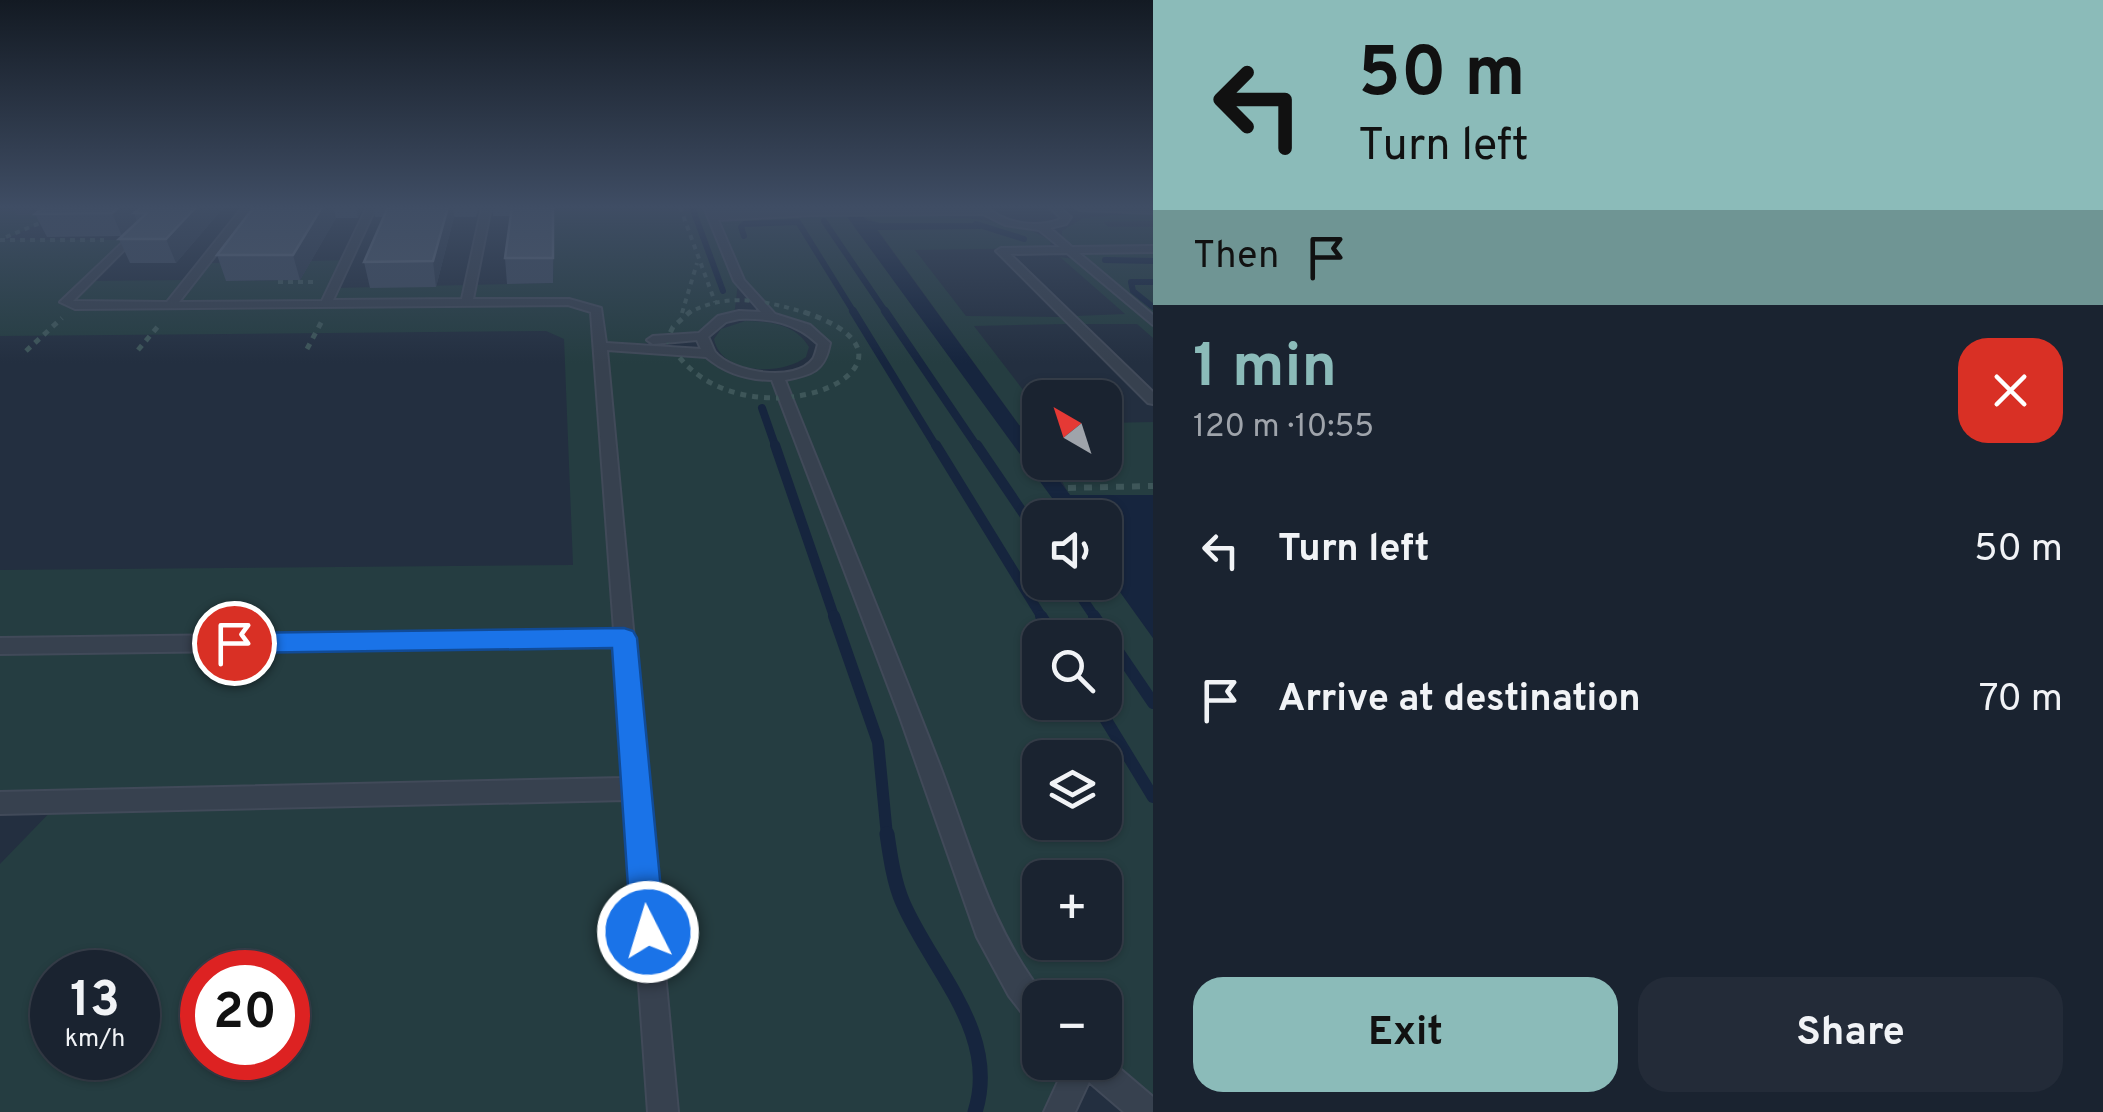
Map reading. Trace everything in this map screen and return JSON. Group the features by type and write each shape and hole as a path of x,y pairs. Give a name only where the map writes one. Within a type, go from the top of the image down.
{"lane":[{"path":"108,259 66,302 74,306 586,304 597,310 663,1112"},
{"path":"170,304 206,259"},
{"path":"326,304 347,259"},
{"path":"468,303 477,259"},
{"path":"729,259 738,281 771,316"},
{"path":"1009,259 1153,400"},
{"path":"1080,259 1153,321"},
{"path":"734,316 738,281"},
{"path":"600,346 669,344 702,336 709,326 734,316 771,316 815,332 824,343 825,354 819,364 781,386 739,372 707,353 669,344"},
{"path":"702,336 707,353"},
{"path":"781,386 930,768 982,916 1022,993"},
{"path":"0,646 624,638"},
{"path":"0,804 636,789"},
{"path":"1059,1112 1076,1080"},
{"path":"1108,1080 1147,1112"}],"path":[{"path":"697,259 715,302"},
{"path":"682,314 715,302 738,300 793,306 828,320 854,343 860,357 846,379 829,389 781,386 754,396 710,384 678,363 669,344 698,262"},
{"path":"26,351 74,306"},
{"path":"1068,488 1153,486"}],"green space":[{"path":"0,259 109,259 87,281 189,280 203,263 239,263 227,281 300,280 311,261 346,260 334,288 553,283 553,259 878,259 1022,457 1022,480 1039,480 1054,500 1022,500 1022,600 1122,600 1122,595 1153,638 1153,1112 1122,1080 1122,980 1022,980 1022,1080 1075,1080 1059,1112 0,1112 0,864 59,803 0,803 0,570 573,565 564,339 546,331 0,336","holes":["738,283 771,316 815,333 825,354 805,372 762,376 720,363 707,353 631,345 702,336 734,317"]},
{"path":"899,259 922,259 966,316 1060,317 1068,324 974,326 1022,389 1022,428"},
{"path":"1062,259 1153,259 1153,338 1137,324 1082,324 1075,316 1125,314"},
{"path":"745,321 772,323 797,333 809,347 806,357 768,369 740,366 728,360 714,339 721,329"},
{"path":"1153,422 1153,495 1070,496 1061,480 1122,480 1122,423"}],"water":[{"path":"878,259 898,259 1019,425 1022,457"},
{"path":"1039,480 1059,480 1070,495 1153,495 1153,638 1122,595 1122,500 1054,500"}],"building":[{"path":"365,259 434,259 433,261 364,262"}],"waterway":[{"path":"711,259 723,291"},
{"path":"821,259 855,314"},
{"path":"850,259 887,314"},
{"path":"1105,260 1153,261"},
{"path":"1153,282 1131,282 1133,291 1153,307"},
{"path":"853,311 937,448"},
{"path":"885,311 978,448"},
{"path":"762,408 776,448"},
{"path":"775,445 835,619"},
{"path":"936,445 1043,619"},
{"path":"977,445 1022,511"},
{"path":"1083,600 1096,619"},
{"path":"834,616 878,742 887,836"},
{"path":"1041,616 1044,620"},
{"path":"1094,616 1153,703"},
{"path":"1106,720 1153,797"},
{"path":"887,834 903,903 971,1029 980,1083 975,1112"}],"route":[{"path":"234,643 624,638 648,932"}]}
